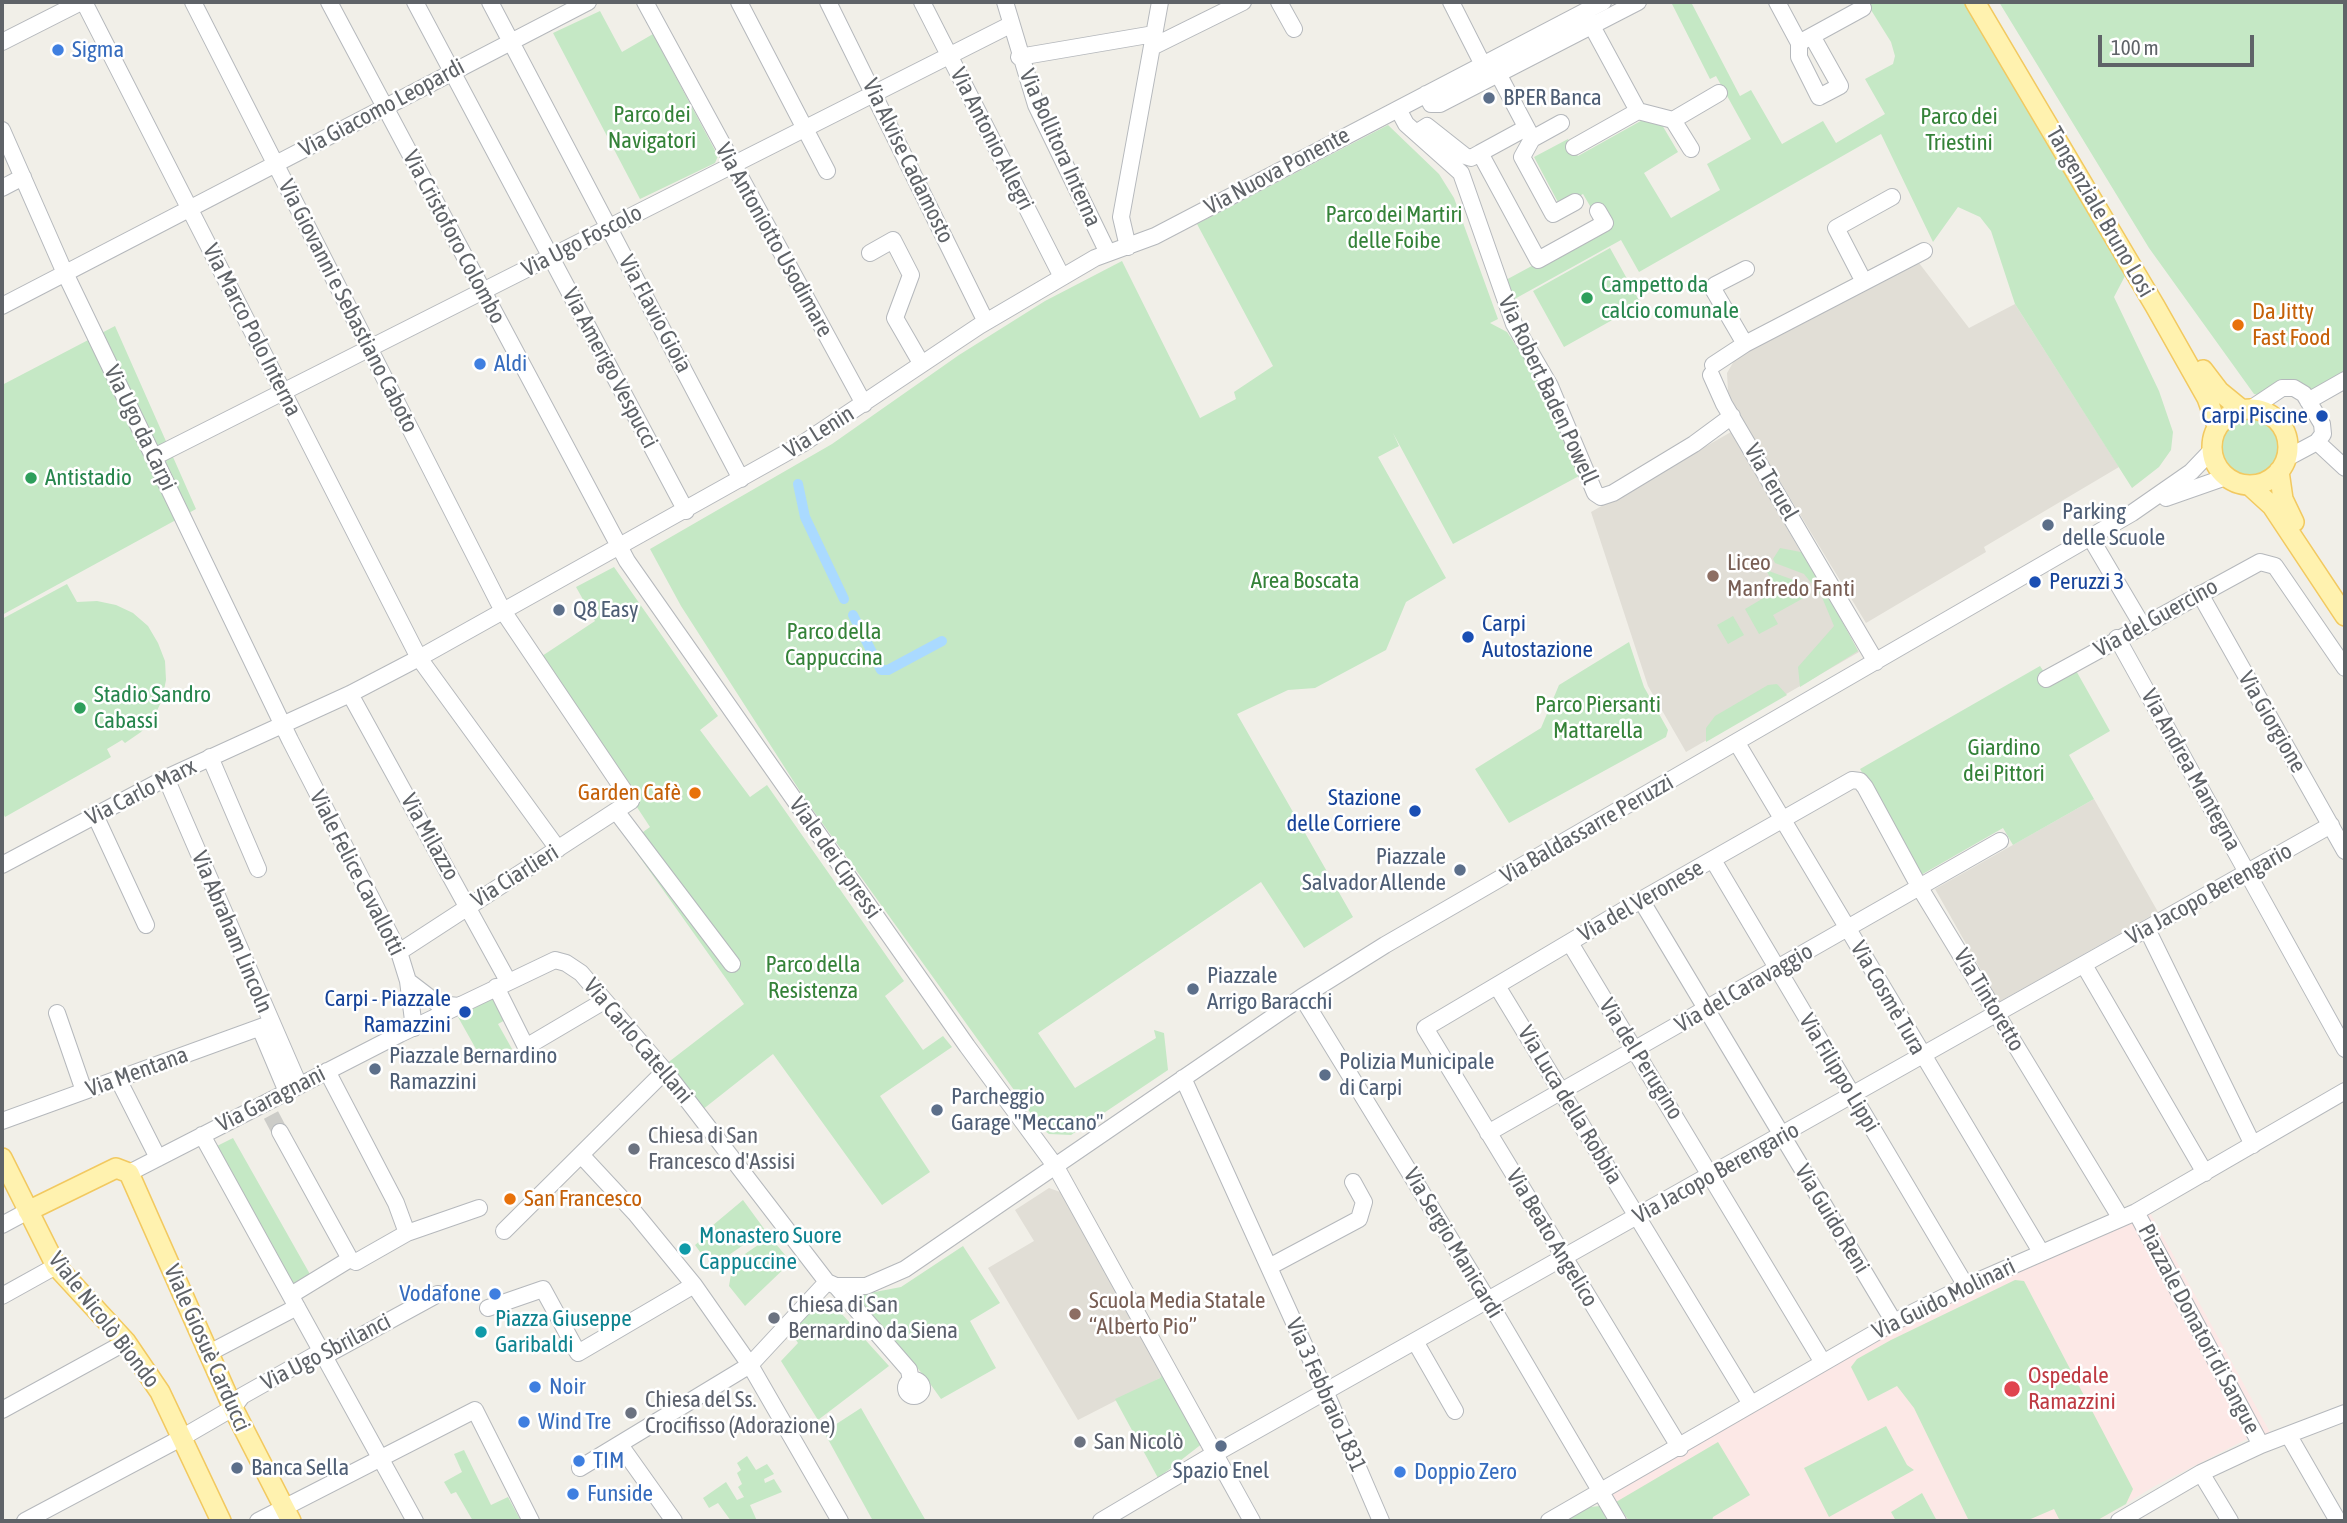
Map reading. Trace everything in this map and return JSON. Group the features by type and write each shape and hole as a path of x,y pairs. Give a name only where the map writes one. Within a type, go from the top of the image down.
{"main road":[{"name":"Tangenziale Bruno Losi","path":"1975,2 2155,306 2207,398 2217,426"},
{"name":"Tangenziale Bruno Losi","path":"1988,2 2100,188 2196,360 2218,391 2246,409"},
{"path":"2345,603 2291,518 2283,499 2283,464 2288,446 2281,424 2272,415 2246,409 2230,414 2217,426 2212,450 2217,468 2226,477 2249,485 2272,506 2345,616"},
{"path":"2249,485 2263,483 2283,464"},
{"name":"Viale Nicolò Biondo","path":"2,1158 56,1266 126,1342 160,1392 221,1521"},
{"path":"29,1211 117,1168 129,1173"},
{"name":"Viale Giosuè Carducci","path":"129,1173 233,1408 287,1515"}],"street":[{"path":"2,42 82,2"},
{"name":"Via Marco Polo Interna","path":"82,2 419,658 558,849"},
{"name":"Via Giovanni e Sebastiano Caboto","path":"193,2 503,611 631,801"},
{"name":"Via Cristoforo Colombo","path":"329,2 618,547"},
{"name":"Via Amerigo Vespucci","path":"415,2 686,511"},
{"name":"Via Flavio Gioia","path":"489,2 741,479"},
{"name":"Via Giacomo Leopardi","path":"2,306 189,206 588,2"},
{"name":"Via Antoniotto Usodimare","path":"646,2 864,404"},
{"path":"739,2 827,170"},
{"name":"Via Alvise Cadamosto","path":"828,2 986,322"},
{"name":"Via Antonio Allegri","path":"922,2 1062,276"},
{"name":"Via Bollitora Interna","path":"1005,2 1019,57 1036,105 1108,253"},
{"path":"1128,247 1121,217 1160,2"},
{"path":"1019,57 1153,41 1243,2"},
{"path":"1279,2 1294,30"},
{"path":"1451,2 1529,133 1522,157 1553,214 1575,202"},
{"name":"Via Nuova Ponente","path":"1587,19 1603,2"},
{"name":"Via Nuova Ponente","path":"1128,247 1426,94 1587,19 1638,2"},
{"path":"1777,2 1805,39 1863,8"},
{"path":"1587,19 1638,111"},
{"name":"Via Ugo Foscolo","path":"154,457 1010,25"},
{"path":"1673,120 1718,93"},
{"name":"Via Robert Baden Powell","path":"1398,109 1406,124 1461,173 1514,324 1550,386 1595,493 1601,497 1613,493 1703,435 1730,413"},
{"path":"1574,147 1638,111 1673,120 1691,149"},
{"path":"1416,133 1427,126 1471,158 1529,133 1561,124"},
{"name":"Via Ugo da Carpi","path":"2,130 64,271 283,724"},
{"path":"1480,153 1538,260 1605,223 1598,211"},
{"path":"2,188 23,177"},
{"path":"1864,282 1836,228 1892,197"},
{"path":"870,253 894,240 911,275 895,318 921,363"},
{"name":"Via Lenin","path":"283,724 350,694 419,658 686,511 864,404 921,363 1062,276 1108,253 1128,247"},
{"path":"1746,269 1715,285 1713,289 1745,344 1924,251"},
{"name":"Via Teruel","path":"1745,344 1717,371 1730,413 1876,662"},
{"path":"2308,401 2345,380"},
{"path":"2246,409 2287,387 2299,390 2308,401 2322,424 2323,434 2317,442 2283,464"},
{"path":"2317,442 2345,468"},
{"name":"Via Baldassarre Peruzzi","path":"1056,1167 1302,997 1385,944 2132,513 2191,472 2212,450"},
{"name":"Via Baldassarre Peruzzi","path":"2132,513 2188,489 2226,477"},
{"path":"2090,537 2142,625"},
{"name":"Viale dei Cipressi","path":"618,547 961,1038 1056,1167 1252,1521"},
{"name":"Via del Guercino","path":"2046,678 2253,565 2267,562 2280,572 2345,668"},
{"name":"Via Giorgione","path":"2200,594 2345,851"},
{"name":"Via Andrea Mantegna","path":"2117,638 2345,1049"},
{"name":"Via Milazzo","path":"350,694 468,905 502,984"},
{"name":"Via Carlo Marx","path":"2,865 166,778 283,724"},
{"name":"Viale Felice Cavallotti","path":"283,724 399,952 408,981 414,1028"},
{"name":"Via Cosmè Tura","path":"1737,743 1922,1057 2041,1252"},
{"path":"209,757 258,869"},
{"name":"Via Abraham Lincoln","path":"166,778 293,1089"},
{"name":"Via del Veronese","path":"1425,1028 1641,900 1783,822 1852,780 1860,781"},
{"name":"Via Tintoretto","path":"1860,781 1920,888 2120,1217"},
{"name":"Via Ciarlieri","path":"399,952 631,801"},
{"path":"616,811 732,964"},
{"path":"95,815 146,925"},
{"name":"Via Jacopo Berengario","path":"1101,1521 1126,1515 1216,1454 2331,825"},
{"name":"Via del Caravaggio","path":"1488,1133 2000,841"},
{"name":"Via Filippo Lippi","path":"1713,860 1966,1286"},
{"name":"Via Guido Reni","path":"1641,900 1894,1322"},
{"path":"2147,929 2253,1145"},
{"name":"Via del Perugino","path":"1570,943 1822,1361"},
{"name":"Via Carlo Catellani","path":"414,1028 555,960 582,973 665,1071 832,1284 909,1370 911,1381"},
{"path":"2084,965 2205,1173"},
{"path":"408,981 438,1004 459,1006"},
{"path":"502,984 526,1047 604,1001"},
{"name":"Via Luca della Robbia","path":"1497,986 1751,1404"},
{"name":"Via Sergio Manicardi","path":"1302,997 1489,1302 1618,1521"},
{"path":"57,1013 84,1091"},
{"name":"Via Mentana","path":"2,1121 266,1026"},
{"name":"Via Garagnani","path":"129,1173 202,1135 268,1110 293,1089 414,1028"},
{"name":"Via Beato Angelico","path":"1425,1028 1680,1448"},
{"path":"327,1071 396,1203 407,1233"},
{"path":"504,1231 665,1071"},
{"name":"Via 3 Febbraio 1831","path":"1183,1078 1381,1521"},
{"path":"118,1079 158,1158"},
{"name":"Via Guido Molinari","path":"1549,1521 1680,1448 1822,1361 1894,1322 1966,1286 2136,1212 2345,1091"},
{"path":"280,1132 349,1259 356,1262 407,1233 480,1208"},
{"path":"202,1135 415,1521"},
{"path":"582,1156 635,1213 694,1285 750,1365 840,1521"},
{"path":"580,1468 750,1365 832,1284 866,1286 905,1269 1056,1167"},
{"path":"1269,1267 1359,1219 1364,1202 1353,1182"},
{"path":"2,1225 29,1211"},
{"name":"Piazzale Donatori di Sangue","path":"2136,1212 2261,1445"},
{"path":"209,1353 294,1301 349,1259"},
{"path":"2,1296 56,1266"},
{"path":"488,1308 544,1289 578,1353 694,1285"},
{"name":"Via Ugo Sbrilanci","path":"25,1521 183,1437 233,1408 242,1396 322,1351 330,1353 438,1294"},
{"path":"2,1410 126,1342"},
{"path":"1416,1343 1455,1410"},
{"path":"258,1521 287,1515 380,1459 475,1410 531,1521"},
{"path":"2125,1520 2201,1473 2261,1445 2345,1413"},
{"path":"2289,1436 2338,1521"},
{"path":"620,1444 674,1521"},
{"path":"2201,1473 2230,1521"}],"shaded area":[{"path":"1919,263 1969,328 2015,304 2119,467 1984,547 1986,552 1866,623 1734,406 1728,391 1727,373 1734,361 1743,354"},
{"name":"Liceo Manfredo Fanti","path":"1731,432 1859,652 1686,752 1648,686 1591,512"},
{"path":"2094,799 2158,912 1999,1002 1935,889"},
{"name":"Scuola Media Statale “Alberto Pio”","path":"1049,1188 1063,1193 1163,1373 1160,1378 1078,1420 988,1268 1034,1241 1015,1210"},
{"name":"Ospedale Ramazzini","path":"2148,1209 2271,1434 2247,1439 2153,1487 2098,1521 1627,1521 1610,1491 1853,1344"}],"green space":[{"name":"Parco dei Triestini","path":"1671,2 1691,2 1740,96 1751,90 1782,144 1823,121 1836,143 1885,114 1865,79 1893,64 1895,56 1891,42 1866,2 1964,2 2070,173 2125,276 2114,297 2159,391 2173,432 2171,450 2159,467 2132,488 2015,304 1991,231 1980,217 1958,207 1933,242 1881,134 1639,272 1621,240 1511,301 1504,281 1613,222 1604,205 1593,211 1583,194 1560,206 1534,157 1568,139 1578,156 1655,113 1678,152 1644,173 1671,218 1720,190 1707,164 1751,139 1716,76 1710,79"},
{"path":"1999,2 2345,2 2345,377 2310,396 2292,383 2268,397 2254,394 2149,248"},
{"name":"Parco dei Navigatori","path":"600,11 622,52 653,34 718,156 715,163 640,199 553,33"},
{"path":"1388,125 1439,174 1454,198 1498,319 1490,323 1507,332 1539,380 1579,476 1453,544 1393,433 1399,446 1378,457 1446,578 1406,602 1386,650 1315,688 1288,690 1237,714 1353,917 1304,948 1261,882 1038,1033 1075,1088 1156,1038 1154,1030 1164,1033 1168,1070 1071,1135 1049,1134 1042,1129 805,799 681,606 650,549 832,444 959,355 1045,301 1122,261 1200,418 1236,399 1234,392 1273,366 1197,224"},
{"name":"Campetto da calcio comunale","path":"1610,248 1641,304 1564,347 1533,291"},
{"path":"115,326 196,509 2,615 2,385"},
{"path":"2250,416 2262,418 2272,425 2279,435 2279,459 2272,469 2262,476 2250,478 2238,476 2228,469 2221,459 2219,447 2221,435 2228,425 2238,418"},
{"path":"1780,548 1806,553 1858,651 1800,687 1798,667 1834,626 1821,595 1804,574 1775,563 1773,559"},
{"name":"Parco della Resistenza","path":"614,567 718,716 700,730 750,797 767,785 904,981 885,996 923,1050 943,1036 952,1047 880,1096 930,1172 882,1205 773,1054 702,1110 666,1064 744,1004 629,842 650,827 539,658 595,621 576,587"},
{"path":"1766,570 1802,583 1809,595 1773,615 1778,624 1759,634 1745,609 1777,590"},
{"name":"Stadio Sandro Cabassi","path":"67,584 77,602 97,601 116,605 133,613 148,626 165,661 166,680 162,700 154,717 141,732 125,743 122,740 107,749 111,757 5,817 2,811 2,619"},
{"path":"1733,616 1744,635 1728,644 1717,625"},
{"name":"Parco Piersanti Mattarella","path":"1629,642 1644,687 1668,730 1666,737 1509,823 1475,769 1541,728 1559,685"},
{"name":"Giardino dei Pittori","path":"2040,666 2050,681 2074,667 2110,731 2069,755 2094,799 2013,845 2003,828 1921,875 1860,769"},
{"path":"1777,684 1787,695 1706,742 1706,728 1715,716 1768,685"},
{"path":"495,997 507,1019 498,1024 512,1049 485,1065 458,1017"},
{"path":"233,1138 311,1276 293,1287 215,1147"},
{"path":"743,1200 765,1230 726,1257 723,1271 709,1254 703,1256 695,1245 707,1235 706,1231"},
{"path":"770,1237 791,1262 745,1306 729,1286 733,1262"},
{"path":"963,1246 1000,1303 970,1321 996,1368 941,1399 854,1296 901,1287"},
{"path":"2015,1280 2024,1281 2133,1489 2126,1504 2096,1521 2060,1521 2054,1509 2026,1521 1969,1521 1914,1408 1897,1386 1868,1401 1851,1367 1857,1359 1891,1340"},
{"path":"818,1305 840,1312 889,1366 818,1420 781,1361 798,1343 790,1331"},
{"path":"1163,1373 1203,1443 1158,1478 1115,1399 1160,1378"},
{"path":"861,1408 926,1521 873,1521 824,1432"},
{"path":"1886,1426 1907,1465 1914,1470 1829,1517 1804,1468"},
{"path":"1718,1442 1750,1495 1713,1517 1712,1521 1629,1521 1616,1502"},
{"path":"464,1450 491,1505 508,1497 521,1521 473,1521 456,1492 451,1494 444,1482 462,1472 454,1454"},
{"path":"747,1456 756,1470 767,1464 774,1474 764,1479 765,1483 774,1479 782,1492 750,1505 757,1521 731,1521 718,1503 709,1508 703,1498 726,1482 737,1500 744,1497 738,1487 742,1484 737,1473 741,1470 737,1463"},
{"path":"1922,1493 1937,1521 1896,1521 1891,1512"},
{"path":"1600,1506 1612,1521 1565,1521 1590,1507"}],"waterway":[{"path":"798,484 805,517 844,599"},
{"path":"853,615 881,670 888,670 942,641"}],"tunnel":[{"path":"271,1115 280,1132"}],"place":[{"name":"Sigma","path":"58,50"},
{"name":"BPER Banca","path":"1489,98"},
{"name":"Campetto da calcio comunale","path":"1587,298"},
{"name":"Da Jitty Fast Food","path":"2238,325"},
{"name":"Aldi","path":"480,364"},
{"name":"Carpi Piscine","path":"2322,416"},
{"name":"Antistadio","path":"31,478"},
{"name":"Parking delle Scuole","path":"2048,525"},
{"name":"Liceo Manfredo Fanti","path":"1713,576"},
{"name":"Peruzzi 3","path":"2035,582"},
{"name":"Q8 Easy","path":"559,610"},
{"name":"Carpi Autostazione","path":"1468,637"},
{"name":"Stadio Sandro Cabassi","path":"80,708"},
{"name":"Garden Cafè","path":"695,793"},
{"name":"Stazione delle Corriere","path":"1415,811"},
{"name":"Piazzale Salvador Allende","path":"1460,870"},
{"name":"Piazzale Arrigo Baracchi","path":"1193,989"},
{"name":"Carpi - Piazzale Ramazzini","path":"465,1012"},
{"name":"Piazzale Bernardino Ramazzini","path":"375,1069"},
{"name":"Polizia Municipale di Carpi","path":"1325,1075"},
{"name":"Parcheggio Garage \"Meccano\"","path":"937,1110"},
{"name":"Chiesa di San Francesco d'Assisi","path":"634,1149"},
{"name":"San Francesco","path":"510,1199"},
{"name":"Monastero Suore Cappuccine","path":"685,1249"},
{"name":"Vodafone","path":"495,1294"},
{"name":"Scuola Media Statale “Alberto Pio”","path":"1075,1314"},
{"name":"Chiesa di San Bernardino da Siena","path":"774,1318"},
{"name":"Piazza Giuseppe Garibaldi","path":"481,1332"},
{"name":"Noir","path":"535,1387"},
{"name":"Ospedale Ramazzini","path":"2012,1389"},
{"name":"Chiesa del Ss. Crocifisso (Adorazione)","path":"631,1413"},
{"name":"Wind Tre","path":"524,1422"},
{"name":"San Nicolò","path":"1080,1442"},
{"name":"Spazio Enel","path":"1221,1446"},
{"name":"TIM","path":"579,1461"},
{"name":"Banca Sella","path":"237,1468"},
{"name":"Doppio Zero","path":"1400,1472"},
{"name":"Funside","path":"573,1494"}],"park label":[{"name":"Parco dei Martiri delle Foibe","path":"1394,228"},
{"name":"Area Boscata","path":"1305,581"},
{"name":"Parco della Cappuccina","path":"834,645"}]}
